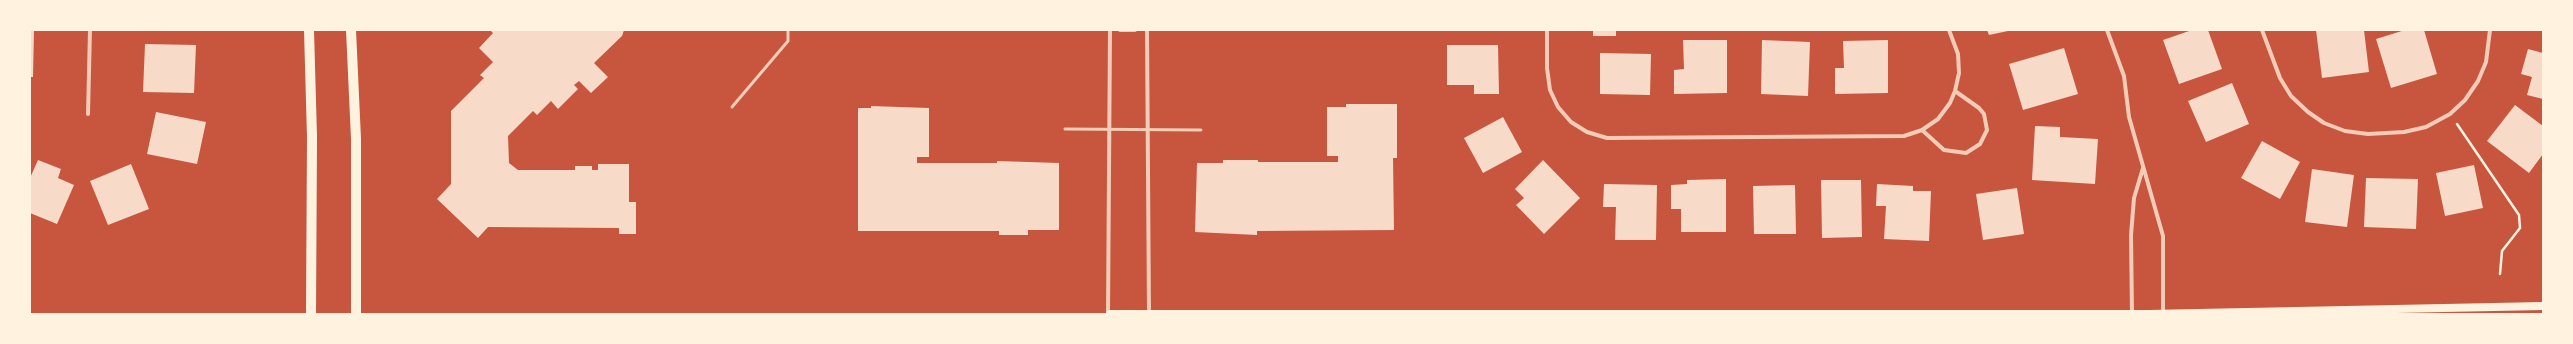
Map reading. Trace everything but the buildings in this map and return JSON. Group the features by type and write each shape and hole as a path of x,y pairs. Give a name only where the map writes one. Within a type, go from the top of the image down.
{"main road":[{"path":"309,30 312,137 311,314"},
{"path":"351,30 356,139 356,314"},
{"path":"1109,314 2163,314 2543,306"}],"street":[{"path":"88,114 90,30"},
{"path":"1109,314 1110,30"},
{"path":"1120,30 1135,30"},
{"path":"1147,30 1149,313"},
{"path":"1547,30 1547,68 1550,90 1558,107 1571,122 1587,132 1607,138 1891,138 1904,136 1922,130 1938,119 1950,103 1955,91 1959,73 1958,54 1949,30"},
{"path":"2107,30 2124,76 2129,117 2163,236 2163,314"},
{"path":"2262,30 2280,78 2291,96 2308,112 2324,123 2345,131 2368,134 2404,132 2426,127 2450,114 2465,100 2478,81 2486,62 2490,30"},
{"path":"1922,130 1944,150 1966,154 1980,144 1987,130 1984,114 1979,108 1955,91"},
{"path":"2132,314 2133,205 2143,168"}],"lane":[{"path":"732,107 788,41 788,30"},
{"path":"1065,129 1201,130"}],"path":[{"path":"2450,114 2519,215 2520,228 2502,251 2500,274"}]}
